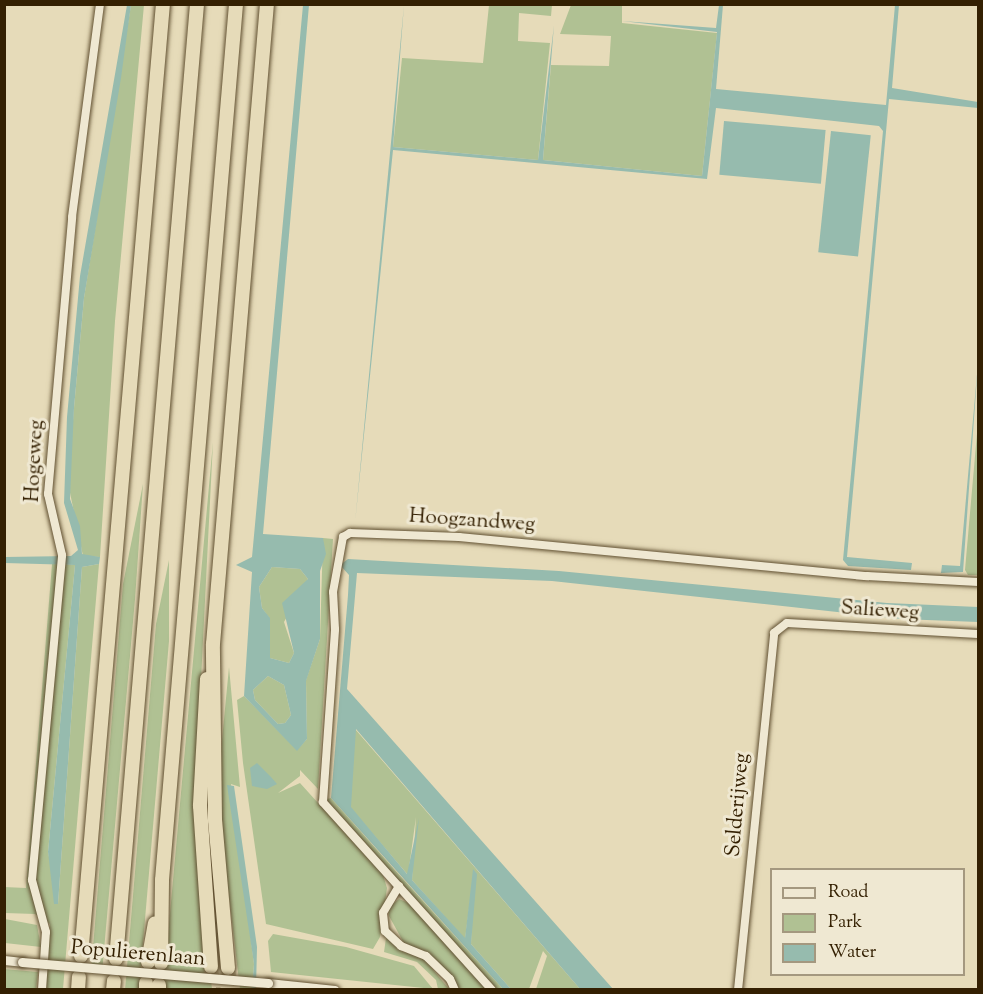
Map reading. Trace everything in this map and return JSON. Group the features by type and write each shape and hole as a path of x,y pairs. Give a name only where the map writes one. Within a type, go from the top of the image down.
{"highway":[{"path":"81,956 164,4"},
{"path":"116,959 197,4"},
{"path":"154,962 236,4"},
{"path":"211,967 200,806 205,693 213,644 267,4"},
{"path":"213,644 215,820 228,968"}],"street":[{"name":"Hogeweg","path":"42,990 46,932 32,880 62,555 48,494 72,217 100,4"},
{"name":"Hoogzandweg","path":"492,990 321,795 336,629 337,553 343,537 350,533 459,537 867,576 978,582"},
{"name":"Salieweg","path":"780,627 787,623 978,634"},
{"name":"Selderijweg","path":"738,990 771,641 780,627"},
{"path":"399,886 383,913 385,932 400,946 426,956 450,979 455,990"},
{"name":"Populierenlaan","path":"4,960 335,990"}],"green space":[{"path":"131,5 144,5 115,321 100,557 83,556 68,483 74,408 84,298"},
{"path":"489,5 552,5 551,16 519,13 518,41 550,43 538,160 393,147 402,58 483,63"},
{"path":"571,5 622,5 622,23 717,33 702,176 543,160 551,65 609,66 611,36 560,34"},
{"path":"978,422 978,575 968,575 965,570"},
{"path":"213,442 201,680 202,903 212,989 163,990"},
{"path":"143,484 102,973 91,972 123,584"},
{"path":"323,538 333,539 318,789 300,770 300,776 278,793 300,783 383,875 387,888 380,937 373,949 266,924 243,763 237,700 244,696 297,750 307,739 306,680 320,639"},
{"path":"169,560 169,641 139,989 125,990 156,624"},
{"path":"52,564 75,565 48,852 58,904 82,567 99,564 63,989 45,989 50,924 35,914 5,913 4,887 26,888"},
{"path":"272,567 300,569 308,579 284,622 294,653 289,663 270,658 270,619 262,608 259,587"},
{"path":"229,667 240,787 231,784 254,964 252,989 240,989 223,846 220,761"},
{"path":"268,676 284,685 291,715 285,723 278,724 255,700 253,690"},
{"path":"355,729 580,989 536,989 547,956 543,951 529,989 511,989 471,944 474,870 465,939 412,880 416,817 408,875 350,807"},
{"path":"331,798 503,989 496,989 331,808 327,799"},
{"path":"399,899 413,905 490,989 459,989 434,958 405,945 389,916 389,907"},
{"path":"5,919 37,925 41,947 5,943"},
{"path":"273,934 346,947 414,966 433,989 271,972 268,941"},
{"path":"386,938 401,951 424,959 449,989 438,989 436,980 417,962 384,952"},
{"path":"4,969 38,972 36,989 5,989"}],"water":[{"path":"127,5 131,5 121,78 84,298 74,408 70,499 80,526 82,554 100,557 99,564 82,567 58,904 54,904 48,852 75,565 5,563 5,557 71,556 78,550 64,503 67,417 80,276"},
{"path":"303,5 309,5 263,534 323,538 326,554 320,571 320,639 306,681 307,739 297,751 244,696 252,572 236,565 252,557","holes":["272,567 300,569 308,579 282,603 294,653 289,663 270,658 270,618 262,608 259,587","268,676 284,685 291,715 285,723 278,724 255,700 253,690"]},
{"path":"404,5 393,147 538,160 554,25 543,160 702,176 717,32 622,21 716,28 719,5 723,5 716,89 886,105 895,5 899,5 892,88 978,102 978,108 889,99 847,557 912,563 911,570 848,566 843,560 883,131 879,126 716,108 707,179 393,150 355,523"},
{"path":"724,121 826,130 821,184 719,175"},
{"path":"831,131 871,135 858,257 818,252"},
{"path":"978,363 963,572 941,573 942,565 960,566"},
{"path":"348,559 559,571 887,603 978,607 978,622 901,619 552,581 357,573 347,689 613,989 580,989 356,729 351,807 407,874 419,818 412,880 465,938 473,869 477,874 471,944 511,989 503,989 331,798 349,575 340,565"},
{"path":"257,763 277,784 267,789 252,786 250,768"},
{"path":"227,785 234,786 257,947 256,989 252,989 254,964"}],"tunnel":[{"path":"211,967 214,990"},
{"path":"228,968 231,990"}]}
